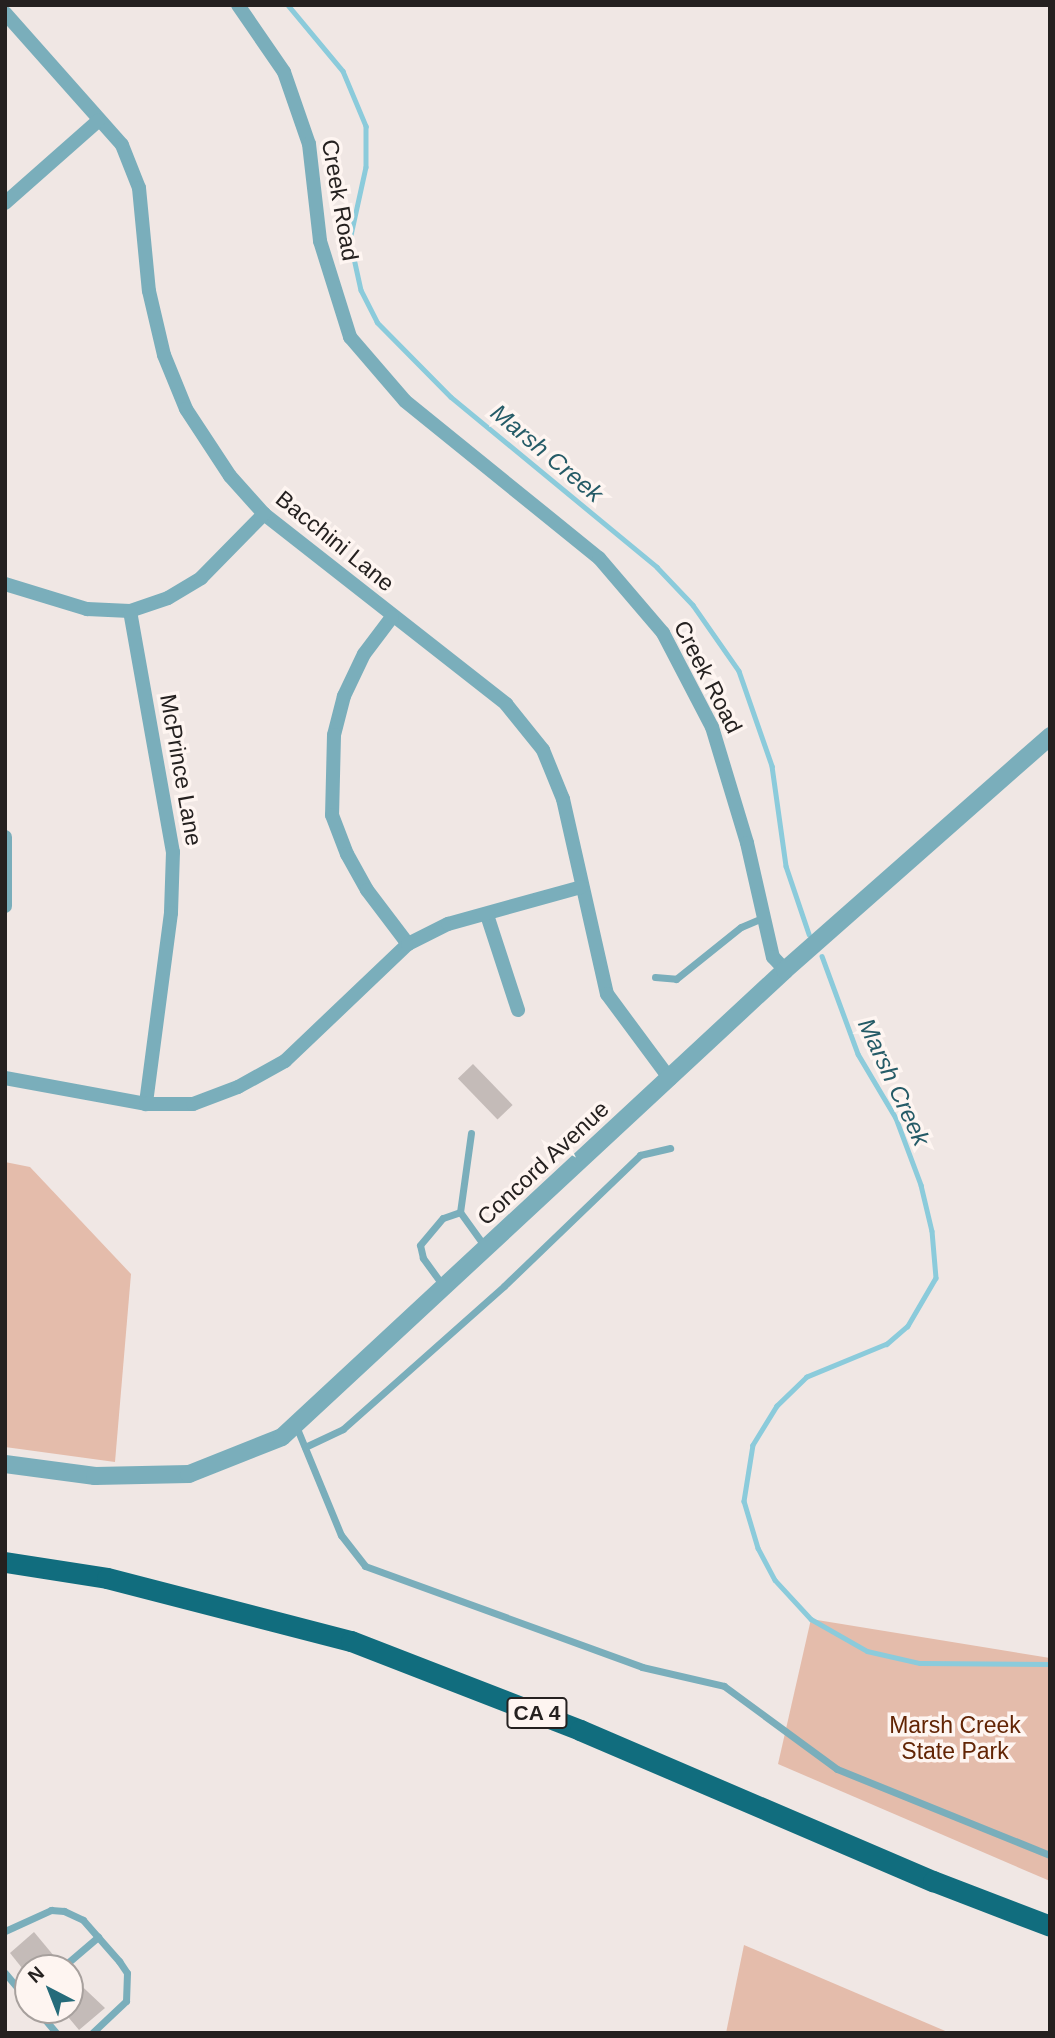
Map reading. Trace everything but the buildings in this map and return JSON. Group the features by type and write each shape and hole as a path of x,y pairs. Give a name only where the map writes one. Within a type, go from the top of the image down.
{"highway":[{"name":"CA 4","path":"5,1562 107,1578 351,1641 580,1730 933,1881 1050,1926"}],"street":[{"name":"Creek Road","path":"238,5 284,72 305,132 320,241 350,337 405,401 599,558 663,633 712,727 747,844 773,957 785,970"},
{"name":"Bacchini Lane","path":"5,13 122,145 139,188 149,291 164,355 186,409 230,476 264,514 506,704 543,750 563,799 607,994 670,1079"},
{"path":"5,204 99,120"},
{"path":"5,584 76,607 130,611 168,598 201,578 264,514"},
{"name":"McPrince Lane","path":"130,611 173,852 171,913 146,1104"},
{"path":"392,617 364,654 344,696 334,735 332,815 346,854 367,890 408,944"},
{"name":"Concord Avenue","path":"5,1464 95,1475 189,1474 282,1437 785,970 1050,736"},
{"path":"5,837 5,906"},
{"path":"5,1078 146,1104 193,1104 238,1087 285,1061 408,944 448,924 581,887"},
{"path":"487,915 518,1010"}],"lane":[{"path":"655,977 676,979 741,926 762,918"},
{"path":"471,1133 460,1212 486,1248"},
{"path":"305,1447 343,1429 504,1286 640,1155 670,1148"},
{"path":"444,1287 423,1258 420,1245 443,1219 460,1212"},
{"path":"296,1425 341,1535 365,1566 642,1667 724,1686 837,1769 1050,1855"},
{"path":"5,1931 51,1910 64,1911 83,1920 98,1937 127,1973 129,1987 126,2001 92,2033"},
{"path":"78,1954 98,1937"}],"green space":[{"path":"5,1162 30,1167 131,1274 115,1462 5,1447"},
{"name":"Marsh Creek State Park","path":"811,1619 1050,1658 1050,1881 778,1764"},
{"path":"744,1945 950,2033 726,2033"}],"waterway":[{"name":"Marsh Creek","path":"288,5 343,71 366,126 366,167 350,240 361,290 377,322 451,397 657,567 693,605 739,671 772,766 786,866 809,934"},
{"name":"Marsh Creek","path":"822,956 858,1054 896,1118 921,1185 932,1231 936,1278 908,1326 887,1344 807,1377 777,1406 753,1445 744,1501 758,1548 775,1580 811,1619 867,1651 920,1663 1050,1664"}]}
